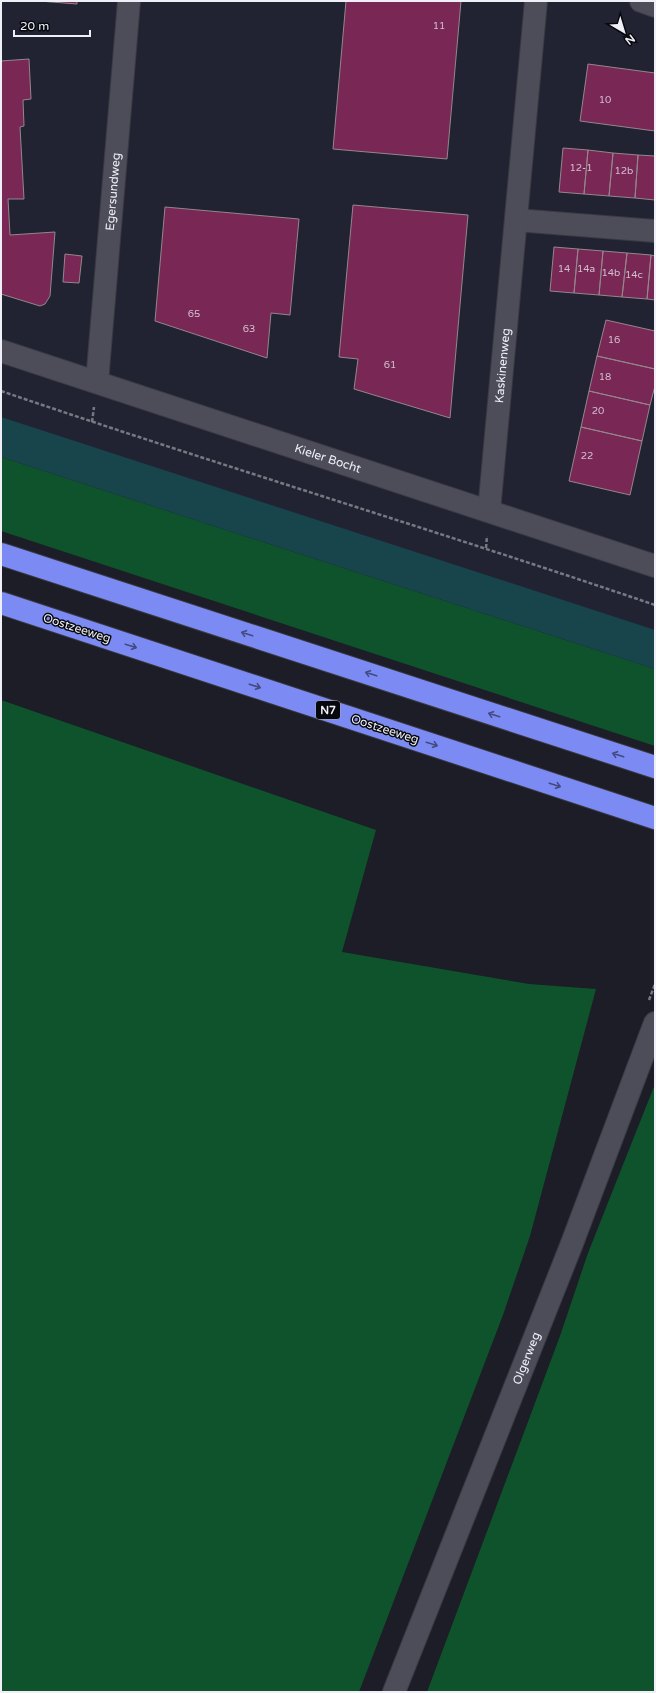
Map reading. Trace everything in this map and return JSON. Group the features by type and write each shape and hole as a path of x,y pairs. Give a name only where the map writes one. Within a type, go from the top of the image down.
{"highway":[{"path":"1,554 655,767"},
{"name":"Oostzeeweg","path":"1,603 655,818"}],"street":[{"name":"Egersundweg","path":"97,382 129,1"},
{"name":"Kaskinenweg","path":"489,511 536,1"},
{"path":"641,1 655,6"},
{"path":"516,220 655,231"},
{"name":"Kieler Bocht","path":"1,351 655,566"},
{"name":"Olgerweg","path":"394,1692 571,1246 655,1023"}],"path":[{"path":"1,391 92,422 486,548 655,605"}],"shaded area":[{"path":"1,1 655,1 655,643 1,433"},
{"path":"1,417 655,630 655,669 1,457"}],"green space":[{"path":"1,457 655,669 655,746 1,531"},
{"path":"1,700 376,830 342,952 529,984 596,989 530,1236 503,1315 359,1692 1,1692"},
{"path":"655,1084 655,1692 427,1692 560,1336 588,1253"}],"building":[{"path":"39,1 77,1 77,4"},
{"path":"346,1 461,1 447,159 333,149"},
{"path":"29,59 31,99 23,100 24,126 20,127 24,199 8,199 10,235 55,232 50,296 45,304 40,306 1,294 1,61"},
{"path":"588,64 655,73 655,131 580,121"},
{"path":"563,148 588,150 584,194 559,192"},
{"path":"588,150 613,153 609,196 584,194"},
{"path":"613,153 638,155 635,198 609,196"},
{"path":"638,155 655,156 655,200 635,198"},
{"path":"353,205 468,215 450,418 354,389 358,359 339,357"},
{"path":"165,207 299,219 290,315 271,313 267,358 155,321"},
{"path":"554,247 578,249 574,293 550,291"},
{"path":"578,249 603,251 599,295 574,293"},
{"path":"603,251 627,253 622,297 599,295"},
{"path":"627,253 651,255 647,299 622,297"},
{"path":"65,254 82,256 79,283 63,282"},
{"path":"651,255 655,256 655,300 647,299"},
{"path":"606,320 655,331 655,369 597,356"},
{"path":"597,356 655,369 655,386 650,405 589,391"},
{"path":"589,391 650,405 642,441 581,427"},
{"path":"581,427 642,441 630,495 569,481"}]}
